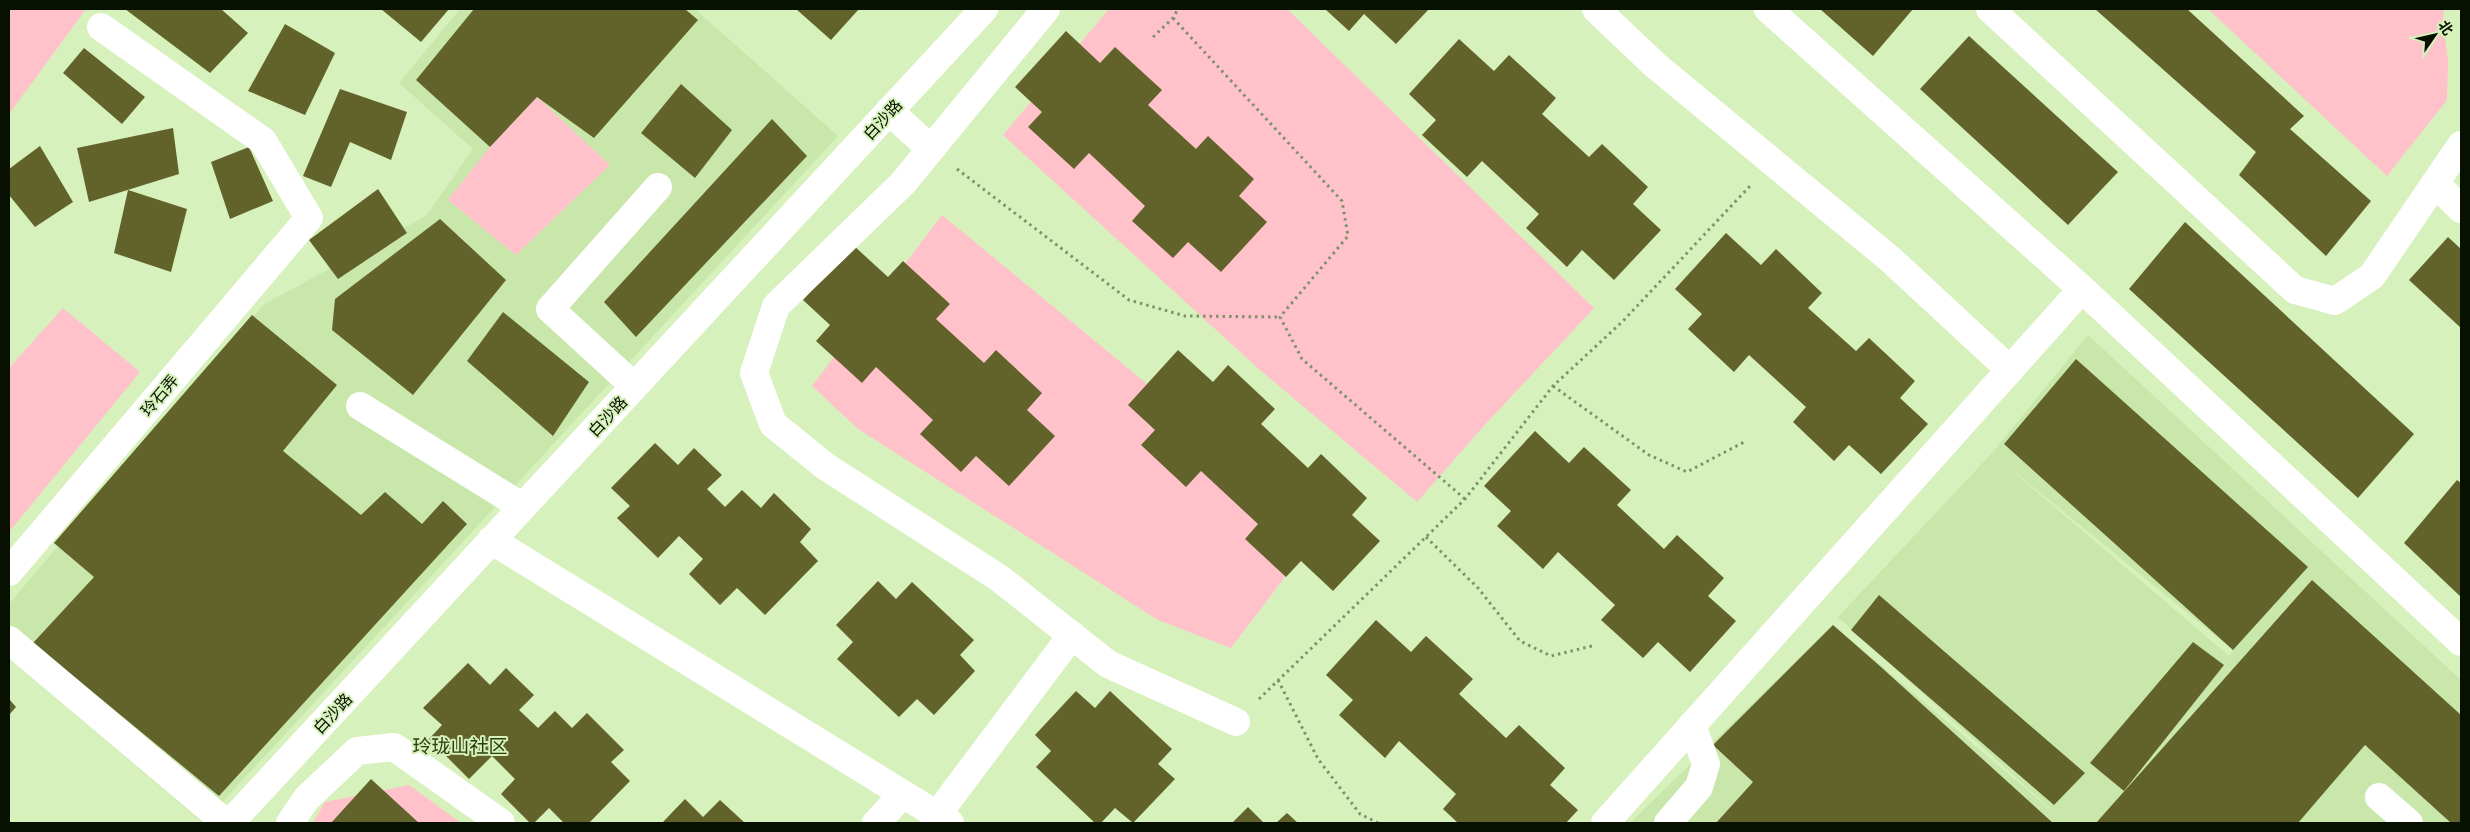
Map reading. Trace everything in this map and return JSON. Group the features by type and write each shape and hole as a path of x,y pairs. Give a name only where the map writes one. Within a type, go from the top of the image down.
{"street":[{"name":"白沙路","path":"228,823 984,9"},
{"path":"1046,9 903,183 776,306 754,373 773,424 825,466 999,578 1108,664 1236,722"},
{"path":"1596,9 1655,65 1890,259 2010,370"},
{"path":"1768,9 2082,289 2461,642"},
{"path":"1990,9 2295,290 2335,301 2372,276 2461,145"},
{"name":"玲石弄","path":"9,572 308,218 263,141 101,27"},
{"path":"889,111 931,149"},
{"path":"2435,184 2461,209"},
{"path":"634,386 550,309 658,187"},
{"path":"1605,823 2082,289"},
{"path":"360,406 523,507"},
{"path":"491,540 943,819 1072,635"},
{"path":"9,640 228,823"},
{"path":"1668,823 1699,787 1706,764 1692,725"},
{"path":"290,823 306,798 357,752 394,747 501,823"},
{"path":"876,823 903,794"},
{"path":"2379,797 2409,823"}],"path":[{"path":"1153,37 1173,18 1178,9"},
{"path":"1173,18 1342,201 1348,236 1280,317"},
{"path":"931,149 1130,300 1185,316 1280,317"},
{"path":"1236,722 1465,499 1553,386 1623,321 1773,162"},
{"path":"1280,317 1302,359 1465,499"},
{"path":"1553,386 1649,455 1687,472 1746,441"},
{"path":"1426,537 1478,588 1520,641 1550,656 1592,646"},
{"path":"1278,680 1318,759 1360,814 1378,823"}],"shaded area":[{"path":"9,9 86,9 9,114"},
{"path":"460,9 695,9 838,136 203,823 9,658 9,604 263,305 426,216 473,149 399,83"},
{"path":"1109,9 1287,9 1594,308 1481,429 1417,502 1261,371 1003,135"},
{"path":"2208,9 2444,9 2443,21 2448,61 2447,100 2387,176"},
{"path":"537,97 610,165 516,255 448,200 490,147"},
{"path":"942,215 1322,528 1231,648 1158,620 858,429 812,386"},
{"path":"63,308 140,372 9,532 9,368"},
{"path":"2088,335 2461,680 2461,823 1630,823 1833,625 2064,821 1838,617 1992,453","holes":["2016,473 2233,650 2229,656"]},
{"path":"409,785 461,823 313,823 325,802"}],"building":[{"path":"125,9 221,9 248,33 210,73"},
{"path":"381,9 449,9 421,42"},
{"path":"474,9 685,9 698,20 594,138 537,97 490,147 416,80"},
{"path":"796,9 859,9 831,40"},
{"path":"1325,9 1429,9 1396,44 1364,14 1349,31"},
{"path":"1820,9 1913,9 1873,56"},
{"path":"2095,9 2187,9 2304,116 2290,129 2371,201 2326,256 2239,175 2256,152"},
{"path":"285,24 335,53 305,115 248,91"},
{"path":"1066,31 1100,63 1115,47 1162,90 1148,105 1196,149 1208,136 1254,179 1239,196 1267,222 1221,272 1188,242 1173,258 1132,221 1145,206 1089,153 1074,169 1028,127 1042,112 1015,87"},
{"path":"1969,36 2118,172 2068,225 1920,89"},
{"path":"1459,39 1494,71 1509,55 1556,98 1542,114 1589,157 1602,144 1648,187 1633,204 1661,230 1614,280 1582,250 1567,267 1526,228 1539,214 1482,161 1467,177 1422,135 1436,120 1409,94"},
{"path":"84,48 145,97 122,124 63,73"},
{"path":"681,84 732,130 695,178 641,133"},
{"path":"340,89 407,112 391,160 350,142 331,187 303,176"},
{"path":"772,119 807,156 636,337 604,302"},
{"path":"173,128 179,174 89,202 77,148"},
{"path":"40,146 73,202 35,227 9,195 9,169"},
{"path":"249,147 273,201 230,219 211,162"},
{"path":"378,189 407,233 338,279 309,240"},
{"path":"128,190 187,209 171,272 114,253"},
{"path":"440,219 506,280 413,395 332,330 335,299"},
{"path":"2185,222 2414,434 2358,498 2129,289"},
{"path":"1726,233 1761,265 1776,249 1822,293 1808,308 1856,351 1869,338 1915,381 1900,398 1928,424 1881,474 1849,445 1834,461 1793,422 1806,407 1749,355 1734,372 1688,329 1702,314 1675,289"},
{"path":"2448,237 2461,249 2461,328 2409,280"},
{"path":"853,245 888,277 903,261 950,304 936,319 984,363 996,350 1042,393 1027,410 1055,436 1009,486 976,456 961,472 920,434 933,420 876,367 862,383 816,341 830,325 803,300"},
{"path":"503,312 589,382 553,436 467,361"},
{"path":"252,315 337,385 283,451 361,515 385,492 422,524 443,501 467,524 219,796 33,643 94,577 54,543"},
{"path":"1178,350 1213,382 1228,365 1275,409 1261,424 1308,468 1321,454 1367,498 1352,515 1380,541 1333,591 1301,561 1286,577 1245,539 1258,524 1201,471 1186,487 1141,445 1155,430 1128,405"},
{"path":"2076,359 2308,567 2233,650 2004,444"},
{"path":"1535,431 1569,463 1584,447 1631,490 1617,505 1664,549 1677,535 1724,578 1708,596 1736,621 1690,672 1658,642 1643,658 1601,620 1615,605 1558,552 1543,569 1497,526 1511,511 1484,486"},
{"path":"655,443 678,465 694,448 722,475 707,489 725,507 742,490 761,508 774,493 811,529 800,542 818,561 765,615 737,588 720,605 689,574 703,559 679,536 658,558 617,518 630,506 611,488"},
{"path":"2457,480 2461,483 2461,597 2404,543"},
{"path":"2312,580 2461,715 2461,823 2451,823 2365,745 2298,823 2096,823"},
{"path":"878,581 896,599 912,582 974,640 960,655 975,671 934,715 917,699 899,717 837,659 853,642 836,625"},
{"path":"1879,595 2085,773 2054,805 1851,630"},
{"path":"1376,620 1411,652 1426,636 1473,679 1459,694 1506,738 1519,725 1565,768 1550,785 1578,810 1566,823 1458,823 1443,809 1456,794 1399,741 1385,758 1339,715 1353,700 1326,675"},
{"path":"1833,625 2053,823 1716,823 1753,782 1713,745"},
{"path":"2193,642 2224,665 2124,791 2090,763"},
{"path":"468,663 490,685 506,668 534,695 519,710 538,728 555,711 572,728 587,713 624,750 611,762 630,781 589,823 564,823 549,808 534,823 530,823 501,794 515,779 492,756 469,779 429,739 442,725 423,708"},
{"path":"1076,691 1095,708 1110,691 1172,749 1158,764 1175,779 1133,823 1115,808 1101,823 1095,823 1036,767 1051,751 1035,735"},
{"path":"9,699 16,707 9,715"},
{"path":"371,779 419,823 331,823"},
{"path":"685,799 703,817 720,800 745,823 662,823"},
{"path":"1248,807 1264,823 1232,823"},
{"path":"1287,813 1298,823 1276,823"}],"district":[{"name":"玲珑山社区","path":"460,745"}]}
